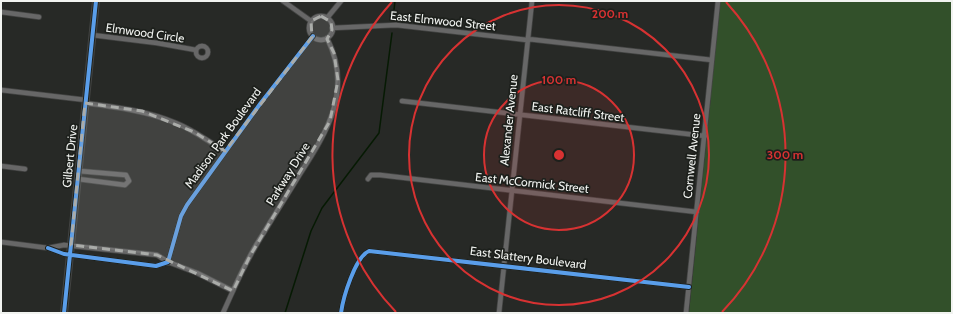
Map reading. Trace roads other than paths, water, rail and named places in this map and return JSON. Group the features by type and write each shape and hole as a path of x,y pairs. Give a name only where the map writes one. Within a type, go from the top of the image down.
{"street":[{"name":"Gilbert Drive","path":"64,313 96,1"},
{"path":"283,1 311,21"},
{"path":"327,18 341,1"},
{"name":"Alexander Avenue","path":"499,313 532,1"},
{"name":"Cornwell Avenue","path":"686,313 718,1"},
{"path":"1,12 39,17"},
{"path":"317,17 327,18 331,22 331,34 320,40 313,36 309,30 311,21 317,17"},
{"name":"East Elmwood Street","path":"332,28 396,25 712,60"},
{"name":"Elmwood Circle","path":"92,35 157,43 196,50"},
{"name":"Madison Park Boulevard","path":"168,262 184,210 225,151 313,36"},
{"name":"Parkway Drive","path":"223,313 250,256 314,153 330,121 337,94 338,76 334,53 326,38"},
{"path":"1,90 122,107 161,117 194,132 225,151"},
{"name":"East Ratcliff Street","path":"402,101 704,136"},
{"path":"1,166 25,169"},
{"path":"78,179 124,185 129,181 126,176 79,171"},
{"name":"East McCormick Street","path":"368,179 371,175 380,175 697,212"},
{"path":"1,242 48,248 59,253 70,255 156,266 168,262"},
{"path":"48,248 55,245 71,246 157,255 168,262 197,273 233,291"},
{"name":"East Slattery Boulevard","path":"341,313 346,290 362,256 371,250 689,287"}],"waterway":[{"path":"393,18 395,1"},
{"path":"285,313 311,231 322,208 379,133 392,33"}]}
